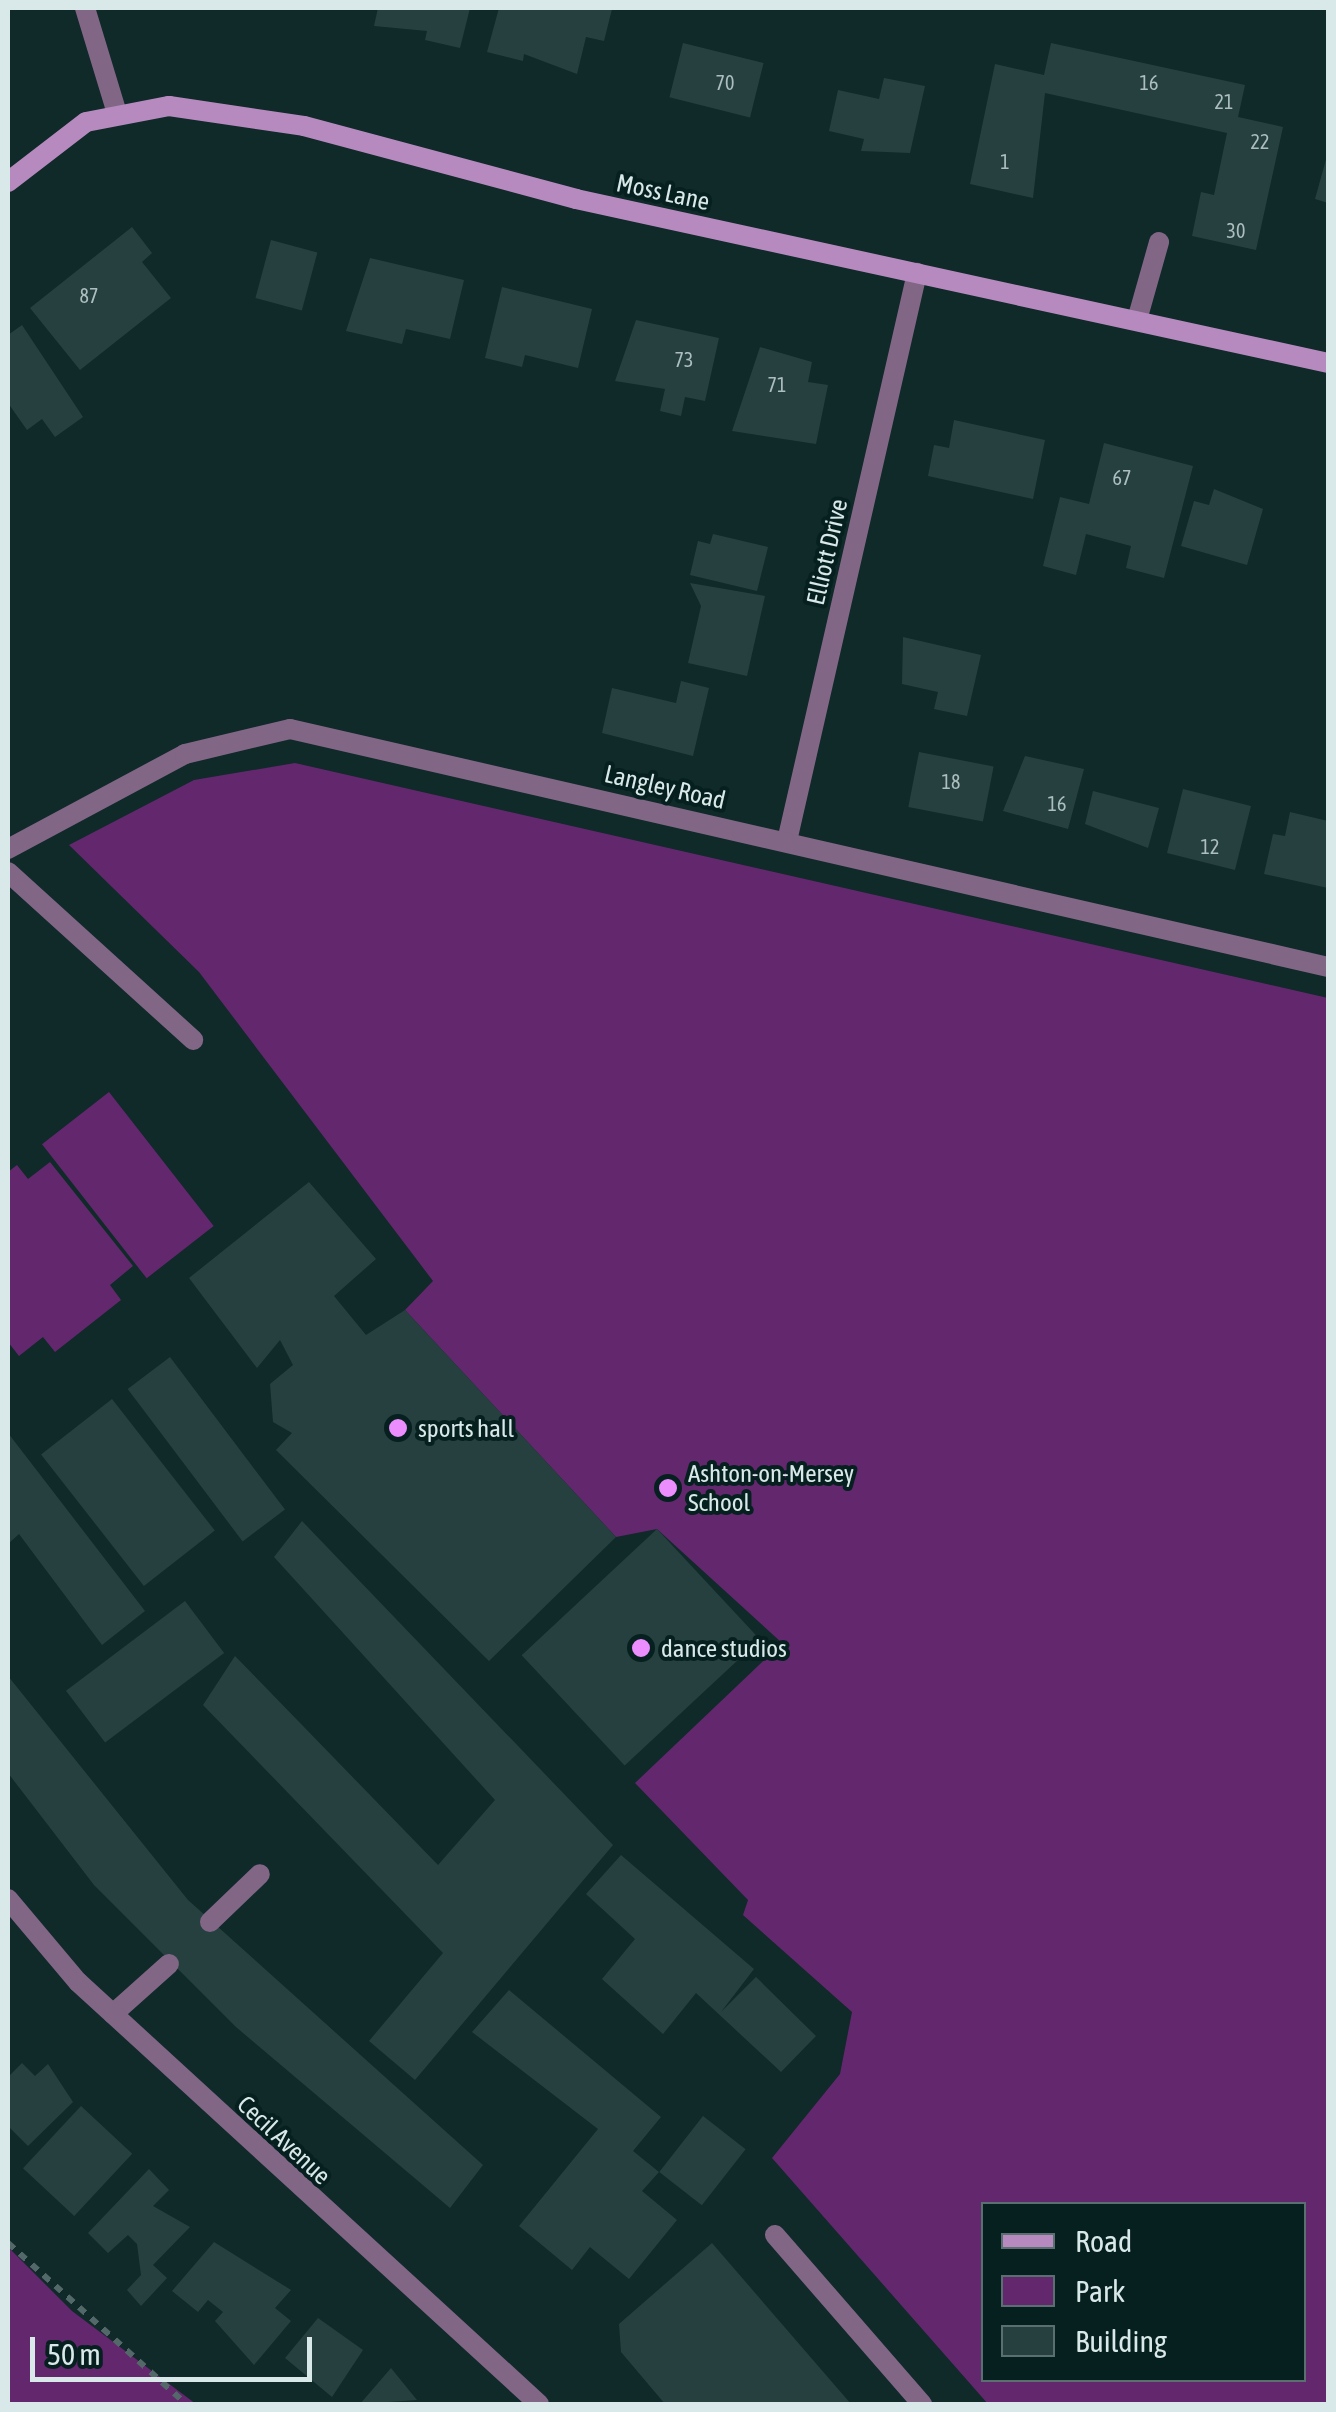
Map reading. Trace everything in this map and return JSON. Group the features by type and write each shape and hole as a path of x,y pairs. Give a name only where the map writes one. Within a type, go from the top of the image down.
{"street":[{"path":"85,8 116,110"},
{"name":"Moss Lane","path":"8,182 116,110 169,106 304,126 576,199 1328,363"},
{"path":"1138,320 1158,242"},
{"name":"Elliott Drive","path":"786,841 917,273"},
{"name":"Langley Road","path":"8,849 185,754 290,729 1328,967"},
{"path":"8,872 193,1040"},
{"path":"210,1922 260,1874"},
{"name":"Cecil Avenue","path":"8,1899 113,2014 539,2404"},
{"path":"113,2014 169,1964"},
{"path":"775,2236 922,2404"}],"path":[{"path":"8,2243 186,2404"}],"green space":[{"path":"295,763 1328,998 1328,2404 988,2404 772,2158 840,2074 852,2012 743,1915 748,1900 635,1783 782,1643 657,1529 616,1537 405,1310 433,1281 199,972 69,845 194,780"},
{"path":"109,1092 214,1226 147,1278 42,1144"},
{"path":"50,1162 133,1266 110,1285 121,1300 55,1352 43,1337 19,1356 8,1342 8,1172 17,1165 28,1179"},
{"path":"8,2247 72,2311 196,2404 8,2404"}],"building":[{"path":"378,8 470,8 460,48 425,40 427,31 374,26"},
{"path":"499,8 612,9 604,41 586,37 577,74 524,54 523,61 487,52"},
{"path":"683,43 764,63 750,117 669,97"},
{"path":"1051,43 1245,85 1238,117 1283,127 1256,250 1192,236 1201,192 1214,195 1227,133 1045,93 1033,198 970,184 995,64 1044,75"},
{"path":"884,78 925,86 910,153 861,151 864,139 829,131 838,90 879,99"},
{"path":"1328,156 1328,203 1315,199"},
{"path":"132,227 152,253 142,262 171,298 80,370 30,308"},
{"path":"271,240 317,252 302,310 255,298"},
{"path":"370,258 464,280 450,339 406,329 402,344 346,331"},
{"path":"502,287 592,309 578,368 525,355 522,367 485,358"},
{"path":"636,320 719,338 705,401 685,397 681,416 660,411 665,389 615,381"},
{"path":"22,325 83,417 55,437 42,419 27,430 8,403 8,335"},
{"path":"760,347 812,362 808,382 828,385 816,444 732,431"},
{"path":"954,420 1045,440 1033,499 928,476 934,445 949,448"},
{"path":"1104,443 1193,466 1164,578 1126,568 1131,546 1086,534 1076,575 1043,566 1060,497 1089,504"},
{"path":"1214,489 1263,509 1247,565 1181,546 1194,501 1209,505"},
{"path":"713,534 768,547 757,591 690,575 698,541 710,544"},
{"path":"690,583 765,596 747,676 688,663 701,606"},
{"path":"903,637 981,655 967,716 934,709 938,692 902,684"},
{"path":"681,681 709,688 693,756 602,733 612,688 676,703"},
{"path":"919,752 994,767 983,821 908,807"},
{"path":"1025,756 1084,769 1068,829 1003,811"},
{"path":"1183,789 1251,806 1235,870 1167,853"},
{"path":"1093,791 1159,808 1148,848 1085,824"},
{"path":"1290,812 1328,821 1328,888 1264,874 1273,834 1285,836"},
{"name":"sports hall","path":"309,1182 376,1259 334,1296 366,1335 405,1310 616,1537 489,1661 276,1450 292,1433 273,1422 270,1384 293,1365 280,1340 257,1368 189,1278"},
{"path":"170,1357 285,1510 243,1541 128,1389"},
{"path":"112,1399 215,1531 144,1586 41,1454"},
{"path":"8,1433 145,1611 102,1645 19,1534 8,1544"},
{"path":"302,1521 613,1845 415,2080 369,2041 443,1953 203,1705 235,1656 438,1865 495,1800 274,1557"},
{"name":"dance studios","path":"657,1529 760,1639 625,1766 522,1655"},
{"path":"185,1601 224,1653 105,1743 66,1691"},
{"path":"8,1676 188,1900 483,2165 450,2208 236,2027 94,1885 8,1773"},
{"path":"621,1855 754,1969 721,2012 756,1977 816,2036 781,2072 696,1993 663,2034 602,1979 635,1939 586,1894"},
{"path":"509,1990 661,2117 633,2151 659,2172 642,2191 677,2220 629,2279 590,2247 572,2270 519,2226 598,2129 472,2032"},
{"path":"22,2063 35,2076 48,2064 73,2102 28,2146 8,2126 8,2077"},
{"path":"81,2106 132,2154 74,2216 23,2168"},
{"path":"703,2116 746,2149 702,2205 659,2172"},
{"path":"149,2169 169,2190 153,2206 190,2227 153,2265 167,2278 141,2306 127,2290 141,2275 137,2244 128,2235 108,2253 88,2233"},
{"path":"214,2242 291,2290 275,2308 291,2321 254,2365 215,2321 223,2312 208,2300 198,2312 172,2291"},
{"path":"712,2243 851,2404 665,2404 621,2352 619,2324"},
{"path":"318,2318 363,2350 332,2397 285,2358"},
{"path":"391,2368 417,2400 360,2404"}],"place":[{"name":"sports hall","path":"398,1428"},
{"name":"Ashton-on-Mersey School","path":"668,1488"},
{"name":"dance studios","path":"641,1648"}]}
